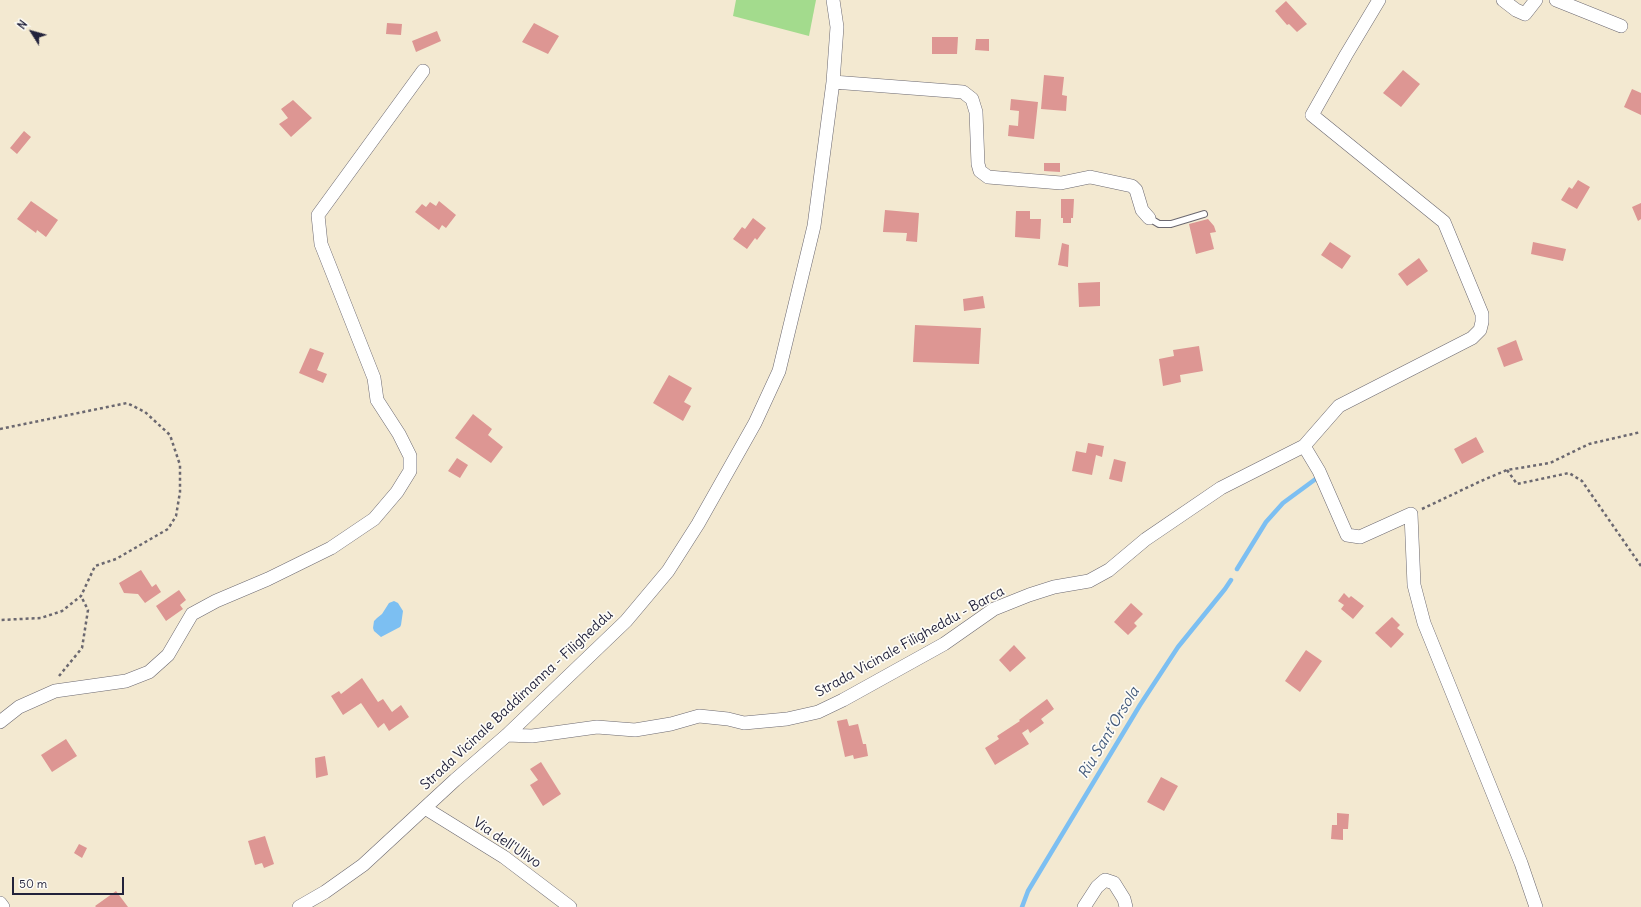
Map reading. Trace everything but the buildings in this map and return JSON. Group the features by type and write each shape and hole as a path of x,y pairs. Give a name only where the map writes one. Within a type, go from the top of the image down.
{"street":[{"name":"Strada Vicinale Baddimanna - Filigheddu","path":"299,907 325,892 363,865 507,735 626,620 668,571 698,524 755,423 779,371 814,226 833,82 837,27 833,0"},
{"name":"Strada Vicinale Filigheddu - Barca","path":"507,735 532,736 597,727 635,730 670,724 699,716 728,719 744,723 787,719 818,712 843,700 944,644 994,609 1029,594 1054,587 1089,581 1109,570 1146,539 1220,488 1304,446 1339,406 1472,338 1480,330 1482,314 1444,222 1312,115 1346,55 1380,0"},
{"path":"1503,0 1524,14 1536,0"},
{"path":"1556,0 1621,26"},
{"path":"0,722 19,707 55,691 126,681 149,672 168,655 192,614 216,601 268,579 331,548 374,519 398,492 410,472 410,456 399,434 377,400 374,378 321,244 318,215 423,71"},
{"path":"833,82 963,92 972,98 976,112 978,164 980,172 988,177 1061,183 1090,177 1132,186 1136,190 1142,210 1149,218"},
{"path":"1304,446 1319,471 1347,535 1360,537 1411,514 1414,585 1424,623 1521,863 1536,907"},
{"name":"Via dell'Ulivo","path":"425,808 504,857 570,907"},
{"path":"1084,907 1097,887 1105,880 1114,883 1124,899 1126,907"},
{"path":"0,903 3,907"}],"lane":[{"path":"1149,218 1159,224 1171,224 1204,214"}],"path":[{"path":"0,429 13,425 127,403 145,412 170,434 180,465 180,492 176,516 168,529 116,559 95,566 81,596 62,611 41,618 0,620"},
{"path":"1411,514 1507,470 1550,463 1589,444 1641,432"},
{"path":"1507,470 1517,484 1569,473 1582,480 1641,566"},
{"path":"56,679 82,648 88,610 81,596"}],"green space":[{"path":"736,0 816,0 809,36 733,16"}],"water":[{"path":"394,601 398,603 403,611 401,625 400,627 381,637 374,631 374,621 382,614 389,603"}],"waterway":[{"name":"Riu Sant'Orsola","path":"1237,569 1266,522 1283,503 1317,478"},
{"name":"Riu Sant'Orsola","path":"1022,907 1028,891 1140,705 1178,647 1231,580"}]}
